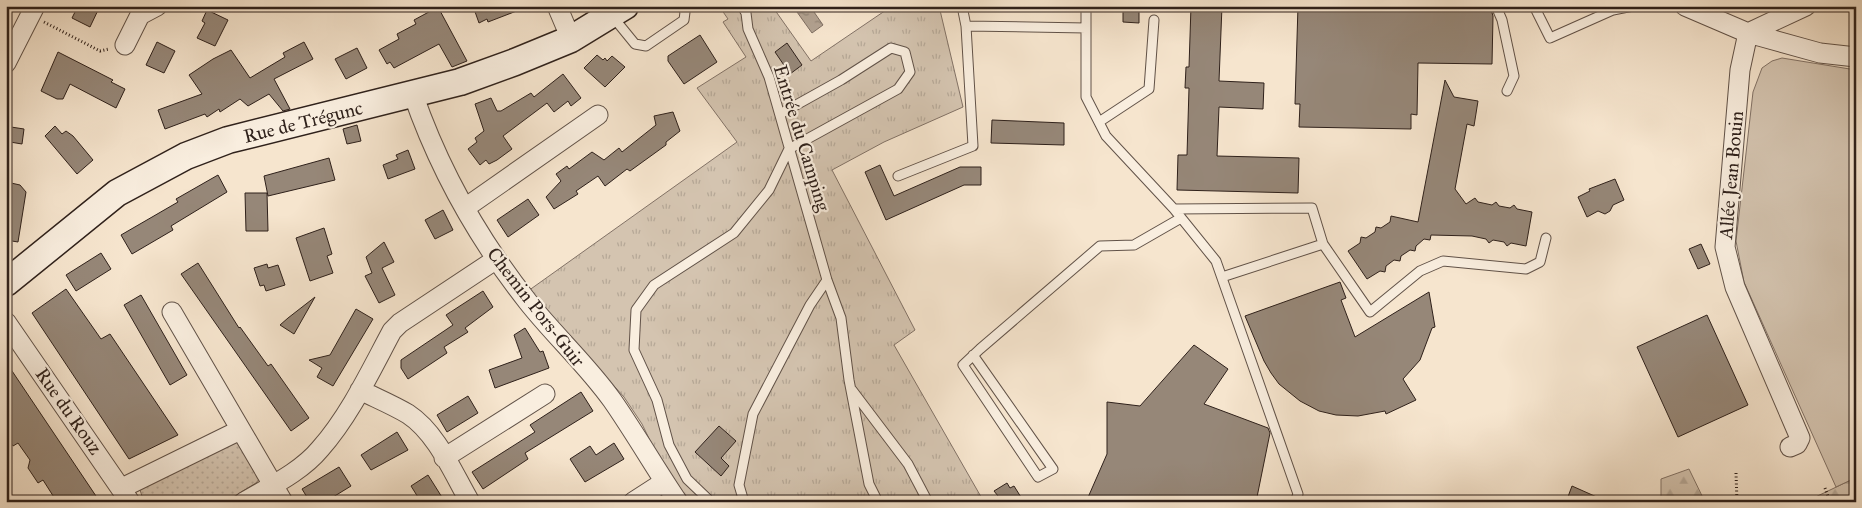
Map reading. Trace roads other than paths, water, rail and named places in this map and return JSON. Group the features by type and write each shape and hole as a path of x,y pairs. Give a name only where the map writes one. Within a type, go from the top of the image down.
{"main road":[{"name":"Rue de Trégunc","path":"6,283 117,193 186,156 228,140 414,94 514,62 570,39 618,10"}],"street":[{"path":"125,45 140,15 157,6"},
{"path":"556,6 570,39"},
{"path":"1685,6 1748,33 1820,53 1856,57"},
{"path":"1748,33 1806,6"},
{"path":"6,63 13,33 32,11"},
{"name":"Allée Jean Bouin","path":"1748,33 1740,70 1725,247 1735,287 1800,438 1797,444 1790,447"},
{"name":"Chemin Pors-Guir","path":"414,94 422,119 465,208 495,260 529,304 611,399 678,502"},
{"path":"465,208 598,115"},
{"path":"244,502 319,450 360,390 392,331 400,323 495,260"},
{"path":"172,312 282,502"},
{"name":"Rue du Rouz","path":"6,322 126,495"},
{"path":"360,390 409,415 427,432 470,502"},
{"path":"444,458 545,394"},
{"path":"126,495 240,430"},
{"path":"633,502 664,482"}],"lane":[{"path":"618,10 635,44 646,46 684,20 685,12 682,6"},
{"name":"Entrée du Camping","path":"742,6 746,13 748,29 769,77 827,280 841,318 850,388 869,484 878,502"},
{"path":"898,176 973,146 966,26 962,6"},
{"path":"1086,6 1086,97 1106,136 1174,210 1216,261 1298,494 1295,502"},
{"path":"1496,6 1502,20 1514,76 1507,91"},
{"path":"1534,6 1550,38 1611,8 1633,6"},
{"path":"1099,122 1149,89 1154,20"},
{"path":"966,26 1086,28"},
{"path":"711,502 687,479 669,445 657,400 634,350 636,310 654,285 734,233 769,190 790,149 898,89 910,72 905,52 891,48 841,80 780,114"},
{"path":"1174,210 1312,208 1322,244 1370,312 1420,271 1442,261 1526,269 1540,262 1546,238"},
{"path":"974,355 1053,470 1038,477 963,366 974,355 1100,246 1134,245 1181,218"},
{"path":"1222,277 1322,244"},
{"path":"744,502 739,485 754,414 810,305 827,280"},
{"path":"850,388 908,464 928,502"}],"water":[{"path":"805,6 813,6 816,10 814,12 823,25 812,33 797,12"}]}
